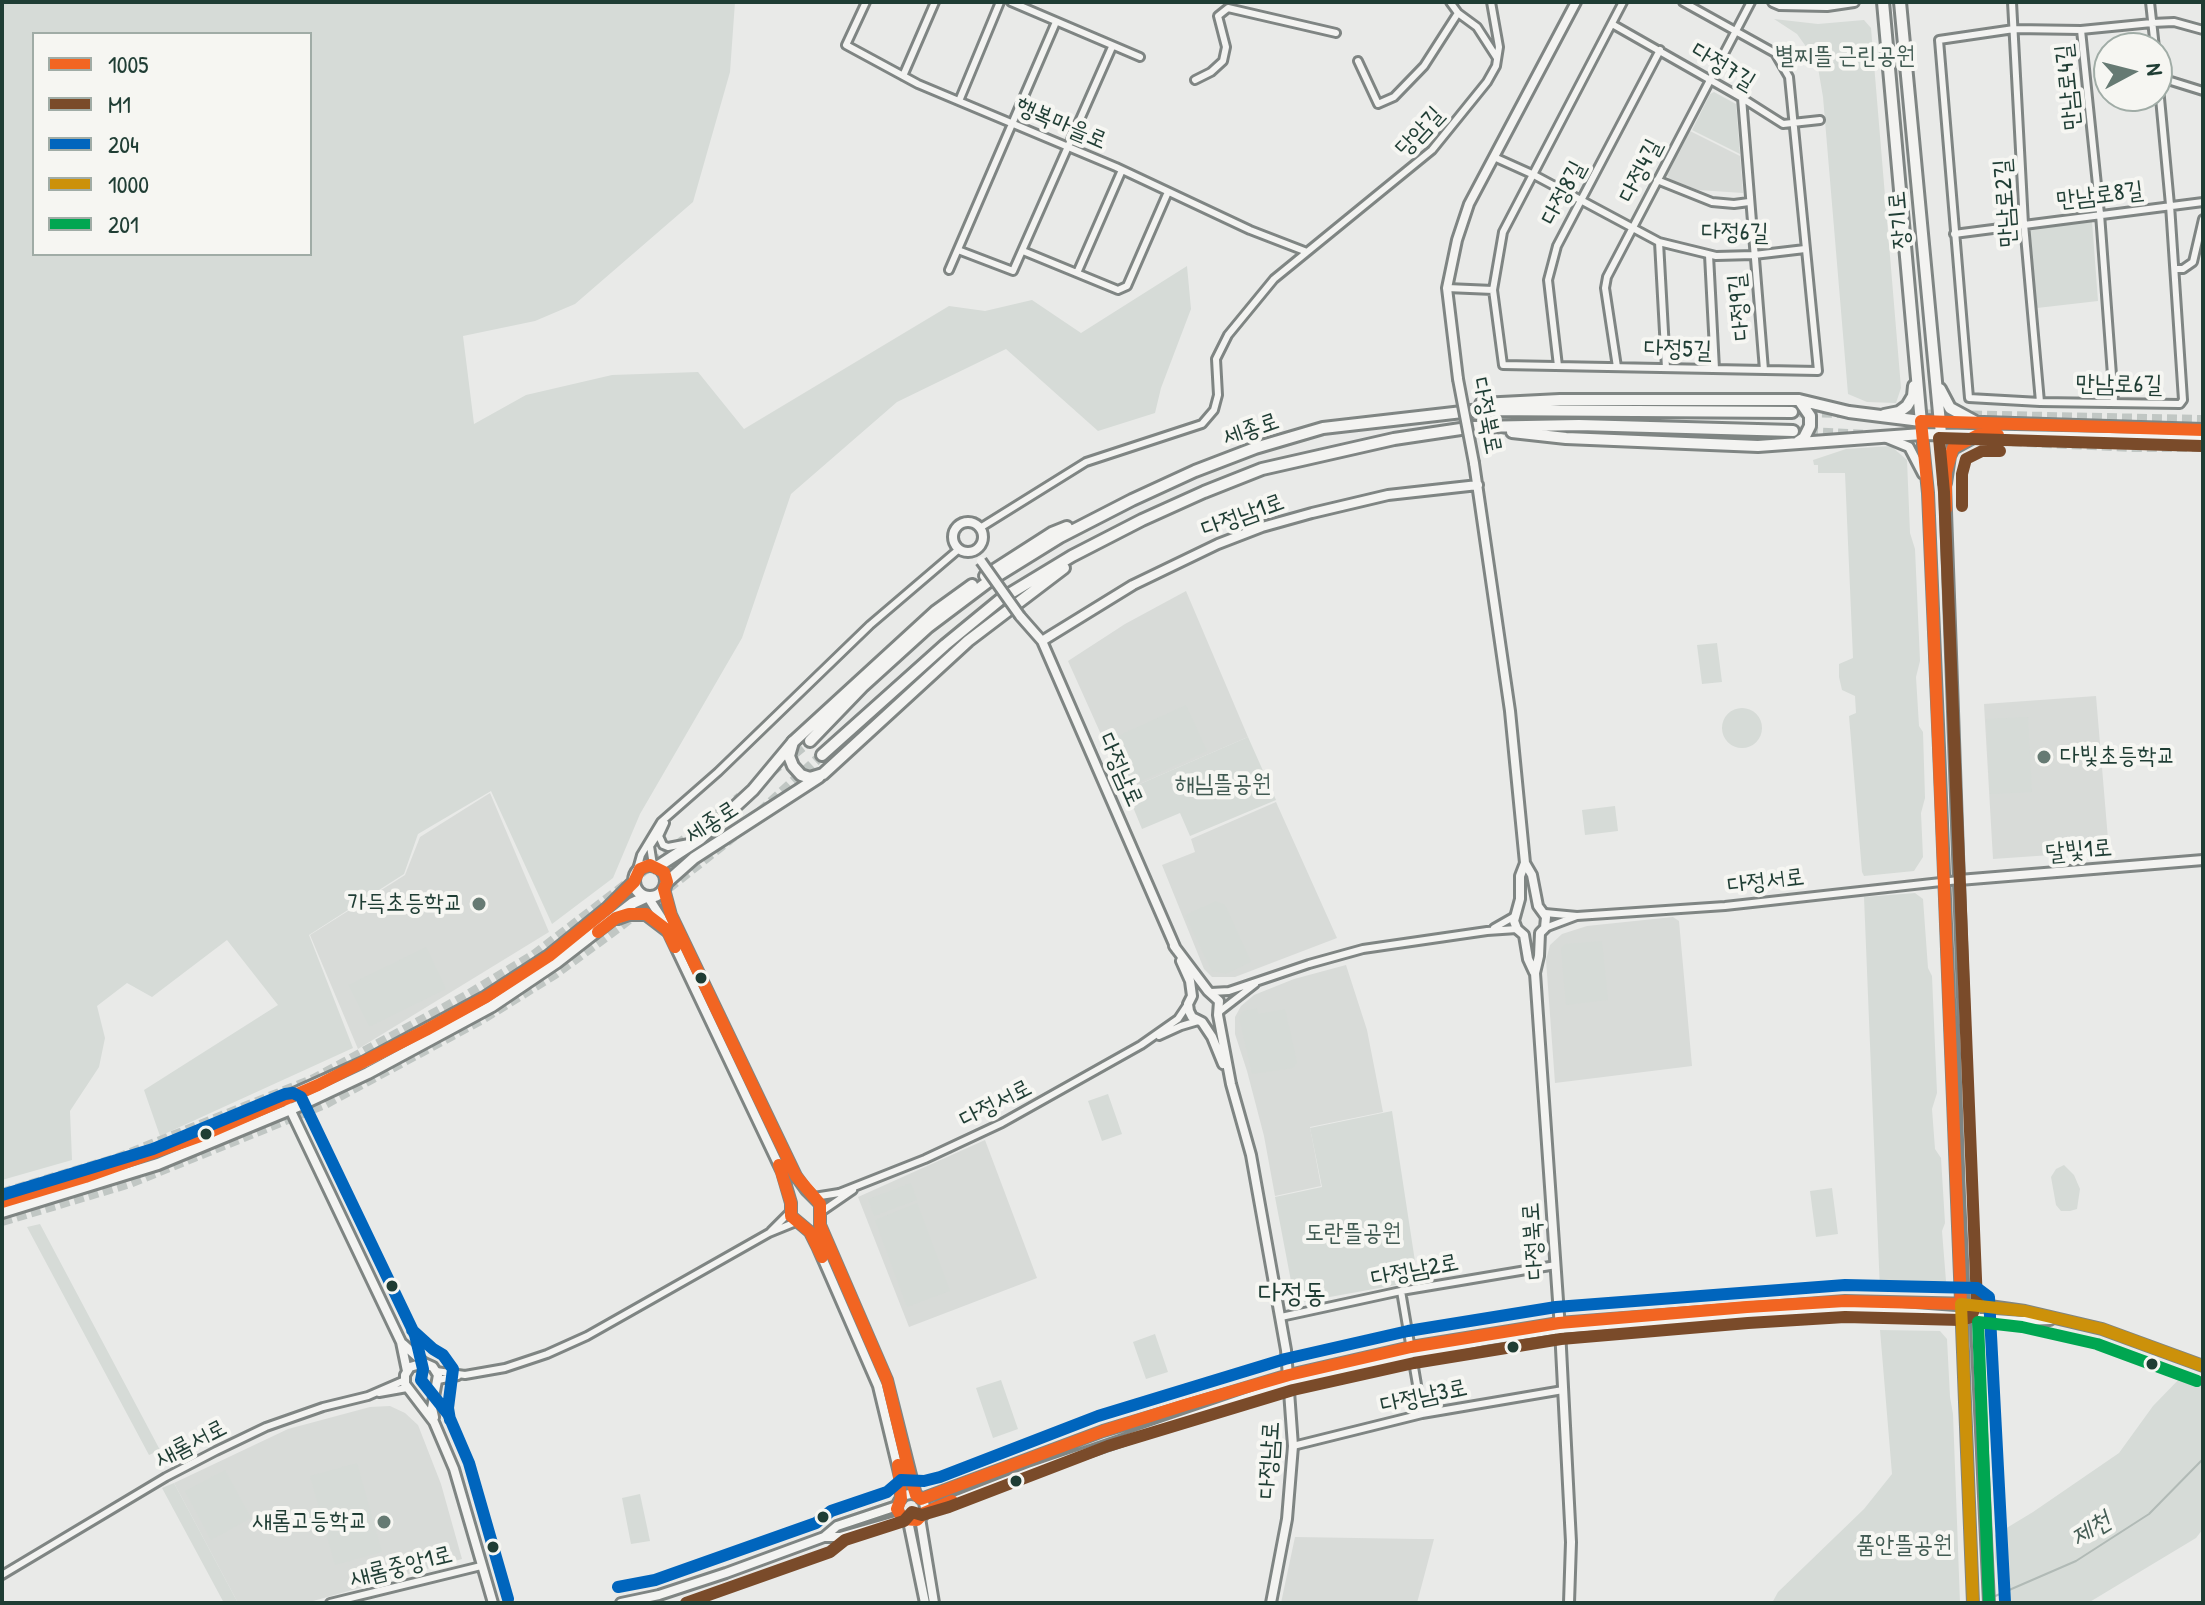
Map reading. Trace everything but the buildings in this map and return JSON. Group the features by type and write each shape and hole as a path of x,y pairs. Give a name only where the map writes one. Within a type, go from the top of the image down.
{"main road":[{"name":"장기로","path":"1883,2 1922,434"},
{"name":"장기로","path":"1900,2 1941,434"},
{"path":"1876,416 1899,412 1907,406 1913,396 1918,364"},
{"path":"1934,365 1939,386 1950,408 1978,429"},
{"path":"1797,443 1804,438 1810,426 1810,416 1799,400"},
{"path":"1393,418 1444,407 1501,403 1799,400 1876,416 1978,429 2203,440"},
{"name":"세종로","path":"655,866 700,839 753,790 793,742 936,611 1052,533 1195,471 1255,448 1323,428 1393,418 1480,410 1792,412"},
{"name":"세종로","path":"822,755 1001,599 1108,538 1204,492 1262,469 1367,444 1474,427 1579,425 1793,431"},
{"path":"1474,427 1566,438 1758,446 1978,429 2203,430"},
{"path":"1945,483 1953,448 1978,429"},
{"name":"세종로","path":"810,741 863,686 928,627 989,581 1060,537 1132,500"},
{"name":"세종로","path":"666,886 694,858 823,774 968,641 1108,538"},
{"path":"793,742 789,756 801,775 810,778 823,774"},
{"path":"2,1202 85,1177 203,1135 287,1104 381,1067 477,1015 633,903 659,895 666,886 664,872 655,866 644,866 608,908 549,956 486,997 287,1104 158,1164 2,1212"},
{"path":"635,878 640,893 647,897"},
{"path":"616,918 646,914 667,930"}],"street":[{"name":"행복마을로","path":"866,2 846,45 903,76 1122,170 1250,230 1307,252"},
{"path":"903,76 935,2"},
{"path":"959,101 1000,2"},
{"path":"1011,2 1140,57"},
{"path":"1450,2 1458,13 1477,27 1497,59"},
{"path":"1491,2 1498,33 1497,59"},
{"name":"다정북로","path":"1525,863 1510,711 1478,485 1458,379 1447,288 1457,240 1469,204 1576,2"},
{"name":"다정5길","path":"1623,2 1503,232 1493,290 1503,365 1818,371 1791,85 1785,68 1775,53 1683,2"},
{"name":"다정4길","path":"1617,367 1605,288 1607,277 1751,2"},
{"path":"1773,2 1812,6 1854,2"},
{"name":"만남로2길","path":"2012,2 2024,224 2040,402"},
{"path":"2150,2 2153,32"},
{"path":"1195,80 1223,61 1226,47 1218,16 1228,5 1336,33"},
{"path":"1358,61 1378,104 1394,97 1424,66 1458,13"},
{"path":"949,270 1056,22"},
{"path":"2081,30 2174,22 2203,30"},
{"name":"다정7길","path":"1612,24 1709,78 1777,122 1794,124"},
{"name":"만남로4길","path":"1969,398 1939,40 2014,29 2081,30 2100,214 2114,402"},
{"path":"958,250 1013,271 1112,47"},
{"name":"다정8길","path":"1558,366 1548,292 1549,270 1566,227 1660,50"},
{"name":"당암길","path":"980,528 1086,462 1202,424 1214,410 1218,395 1216,359 1228,335 1274,279 1432,150 1487,82 1497,59"},
{"path":"2173,82 2203,91"},
{"name":"다정9길","path":"1742,98 1764,370"},
{"name":"만남로6길","path":"1969,398 2180,404 2183,400 2161,112"},
{"path":"1794,124 1820,120"},
{"name":"다정6길","path":"1494,157 1583,200 1659,242 1709,255 1754,255 1805,249"},
{"path":"1077,273 1122,170"},
{"path":"1657,180 1712,202 1749,202"},
{"path":"1023,251 1118,290 1127,286 1168,192"},
{"name":"만남로8길","path":"1954,234 2203,202"},
{"path":"2175,269 2183,269 2193,262 2203,219"},
{"path":"1659,242 1666,368"},
{"path":"1709,255 1715,369"},
{"path":"1447,288 1493,290"},
{"path":"1922,434 1928,493 1973,1603"},
{"path":"1941,434 1989,1603"},
{"path":"1874,437 1893,439 1909,447 1921,466 1928,493"},
{"name":"다정남1로","path":"1042,641 1133,585 1218,544 1262,527 1364,500 1478,485"},
{"path":"970,523 980,528 983,541 976,550 968,552 959,549 954,541 957,528 970,523"},
{"path":"635,878 641,855 653,831 870,625 959,549"},
{"name":"다정남로","path":"976,550 1020,616 1042,641 1174,946"},
{"path":"655,866 650,846 671,814"},
{"path":"665,823 659,836 663,845 668,847 700,839"},
{"name":"달빛1로","path":"1959,880 2203,860"},
{"path":"1525,863 1532,875 1541,909 1542,930 1535,973"},
{"path":"1525,863 1520,876 1517,912 1528,959 1535,973"},
{"name":"다정서로","path":"1577,916 1725,906 1959,880"},
{"path":"666,886 671,915 789,1162 796,1176 820,1204 820,1225 887,1380 919,1497 934,1603"},
{"path":"647,897 667,930 782,1172 799,1224 810,1232 817,1246 878,1386 900,1477 898,1512 905,1520 925,1603"},
{"path":"1487,931 1528,904 1577,916"},
{"path":"1141,1045 1178,1019 1197,992 1229,991 1345,953 1487,931 1535,935 1577,916"},
{"path":"1174,946 1219,1001 1218,1014 1231,1084"},
{"path":"1174,946 1190,981 1192,1017 1212,1037 1231,1084"},
{"name":"다정북로","path":"1535,973 1560,1326 1571,1542 1569,1603"},
{"path":"1141,1045 1181,1026 1208,1022 1258,982"},
{"name":"다정서로","path":"863,1184 1002,1123 1141,1045"},
{"name":"다정남로","path":"1231,1084 1251,1155 1290,1379 1293,1446 1287,1519 1271,1603"},
{"path":"287,1104 401,1342 406,1380 434,1422 454,1469 493,1603"},
{"path":"401,1342 437,1375 465,1375 505,1368 547,1354 587,1336 769,1233 799,1224 811,1225 863,1184"},
{"path":"769,1233 802,1194 839,1193 863,1184"},
{"name":"다정남2로","path":"1281,1317 1401,1291 1556,1265"},
{"path":"1401,1291 1422,1414"},
{"path":"824,1537 837,1526 899,1502 911,1494 919,1497 1103,1431 1290,1379 1412,1351 1560,1326 1845,1301 1975,1304 2025,1311 2102,1329 2203,1366"},
{"path":"1560,1326 1848,1308 2059,1320"},
{"path":"406,1380 414,1365 424,1363"},
{"path":"434,1422 437,1375"},
{"path":"621,1603 659,1595 824,1537 840,1537 922,1515 1290,1379"},
{"name":"새롬서로","path":"4,1576 166,1477 216,1451 266,1427 323,1407 368,1396 406,1380"},
{"name":"다정남3로","path":"1293,1446 1422,1414 1563,1390"},
{"path":"417,1397 434,1391"},
{"name":"새롬중앙1로","path":"330,1603 481,1566"},
{"path":"373,1592 377,1603"}],"shaded area":[{"path":"1690,131 1740,156 1743,193 1698,190 1666,175"},
{"path":"1186,591 1248,737 1126,790 1068,661 1125,624"},
{"name":"다빛초등학교","path":"2096,696 2109,851 1993,859 1984,704"},
{"path":"490,793 549,932 358,1049 310,935 405,875 420,837"},
{"path":"1276,802 1337,938 1235,977 1212,977 1204,969 1162,865 1195,852 1191,839"},
{"path":"1673,917 1679,921 1692,1066 1555,1083 1546,960 1550,945 1562,934 1587,926"},
{"path":"1346,965 1367,1030 1383,1112 1310,1127 1321,1186 1275,1196 1264,1136 1235,1034 1235,1017 1241,1006 1254,995 1294,979"},
{"path":"985,1140 1037,1278 909,1327 858,1197"},
{"path":"390,1406 405,1413 418,1425 441,1484 462,1559 306,1603 238,1603 174,1483 288,1429 370,1407"},
{"path":"1295,1537 1434,1539 1417,1603 1281,1603"}],"green space":[{"path":"2,2 735,2 730,72 693,202 575,304 535,321 463,336 474,424 526,395 612,375 698,372 744,429 949,306 985,311 1032,300 1081,333 1187,266 1191,309 1161,388 1155,413 1098,431 1006,349 897,402 791,494 742,638 640,814 613,878 552,924 491,791 418,834 404,874 309,935 353,1048 160,1136 144,1090 278,1005 227,940 152,997 127,983 97,1006 105,1038 99,1067 70,1111 72,1160 2,1180"},
{"name":"별찌뜰 근린공원","path":"1774,19 1818,24 1864,20 1871,28 1901,388 1896,403 1867,402 1848,394 1823,97 1817,62 1797,34"},
{"path":"1714,92 1736,104 1740,154 1692,130 1710,94"},
{"path":"2092,221 2098,301 2037,308 2030,228"},
{"path":"1891,446 1907,460 1910,533 1915,549 1920,661 1916,677 1919,726 1923,732 1925,798 1921,813 1923,857 1914,871 1864,876 1849,716 1856,713 1855,696 1842,690 1839,677 1839,664 1853,658 1845,473 1818,473 1818,465 1814,465 1813,460 1846,449"},
{"path":"1717,643 1722,682 1702,684 1697,645"},
{"path":"1186,705 1207,751 1132,785 1111,739"},
{"path":"1742,708 1756,714 1762,728 1756,742 1742,748 1728,742 1722,728 1728,714"},
{"path":"2028,717 2032,792 1990,794 1986,719"},
{"name":"해님뜰공원","path":"1248,737 1276,800 1190,836 1180,813 1142,829 1126,790"},
{"path":"1615,806 1618,831 1585,835 1582,810"},
{"path":"1915,893 1923,899 1928,968 1932,976 1937,1093 1932,1109 1935,1149 1941,1158 1946,1281 1940,1290 1880,1291 1864,897"},
{"path":"1216,901 1225,905 1251,962 1226,974 1212,971 1185,915"},
{"path":"1602,941 1608,1000 1566,1005 1561,949 1565,944"},
{"path":"426,947 446,989 369,1027 348,985"},
{"path":"1257,1008 1258,1014 1285,1009 1297,1062 1293,1068 1252,1074 1239,1017 1243,1011"},
{"path":"1108,1094 1122,1134 1102,1141 1088,1101"},
{"name":"도란뜰공원","path":"1392,1111 1418,1281 1302,1302 1294,1297 1275,1197 1322,1187 1310,1128"},
{"path":"2064,1165 2074,1175 2080,1189 2077,1209 2070,1211 2061,1211 2056,1205 2051,1177 2056,1169"},
{"path":"911,1183 917,1200 874,1216 868,1199"},
{"path":"1832,1188 1838,1234 1816,1237 1810,1191"},
{"path":"917,1203 950,1291 907,1307 875,1220"},
{"path":"40,1224 160,1450 149,1455 27,1227"},
{"name":"품안뜰공원","path":"1880,1330 1940,1331 1947,1339 1960,1603 1772,1603 1778,1592 1864,1509 1892,1474"},
{"path":"1155,1334 1168,1372 1146,1379 1133,1342"},
{"path":"2183,1375 2203,1384 2203,1529 2196,1538 2088,1603 2003,1603 1995,1558 1995,1535 2119,1453 2153,1406"},
{"path":"1001,1380 1018,1429 993,1438 976,1388"},
{"path":"357,1463 382,1552 335,1565 310,1476"},
{"path":"225,1470 251,1518 211,1540 185,1491"},
{"path":"174,1483 238,1603 224,1603 162,1488"},
{"path":"640,1494 650,1541 631,1544 622,1498"}],"waterway":[{"name":"제천","path":"1993,1597 2076,1561 2149,1514 2203,1459"},
{"name":"제천","path":"1979,1603 1987,1600"}],"tunnel":[{"path":"1792,412 1841,413"},
{"path":"1897,414 2203,420"},
{"path":"1793,431 1867,435"},
{"path":"1982,440 2203,447"},
{"path":"771,772 810,741"},
{"path":"760,812 822,755"},
{"path":"2,1193 118,1158 314,1079 534,955 740,797"},
{"path":"2,1221 130,1183 325,1104 484,1018 555,974 734,836"}],"transit line":[{"name":"1005","path":"2,1202 85,1177 203,1135 318,1085 426,1030 486,997 549,956 608,908 634,882 640,869 650,865 664,872 667,882 664,889 671,915 796,1176 820,1204 820,1225 887,1380 910,1475 916,1495 921,1499 1103,1431 1185,1405 1289,1375 1411,1347 1559,1323 1747,1307 1845,1301 1961,1304 1928,493 1921,421 2203,430"},
{"name":"1005","path":"1946,509 1946,472 1953,448 1978,435 1998,435"},
{"name":"M1","path":"686,1603 830,1552 845,1540 904,1521 912,1512 922,1515 949,1507 1108,1446 1293,1390 1414,1363 1561,1339 1748,1323 1845,1317 1961,1320 1971,1317 1977,1303 1944,492 1939,438 2202,446"},
{"name":"M1","path":"1962,506 1962,474 1966,459 1982,451 2000,451"},
{"name":"1005","path":"598,932 616,918 646,914 667,930 675,947"},
{"name":"204","path":"2,1195 153,1149 285,1094 293,1093 301,1097 415,1335 423,1369 421,1380 448,1414 469,1463 508,1599"},
{"name":"1005","path":"779,1165 791,1203 791,1216 810,1232 822,1257"},
{"name":"204","path":"618,1587 655,1580 816,1523 831,1511 887,1492 901,1480 924,1481 940,1477 1098,1416 1285,1359 1408,1331 1556,1307 1845,1285 1977,1288 1989,1297 2005,1602"},
{"name":"1000","path":"1973,1603 1961,1304 2025,1311 2102,1329 2203,1366"},
{"name":"201","path":"1989,1602 1978,1322 2022,1327 2097,1344 2197,1381"},
{"name":"204","path":"412,1330 443,1355 453,1369 448,1408 450,1420"},
{"name":"1005","path":"898,1465 901,1499 897,1509 903,1519 917,1520 924,1513 952,1501"}],"place":[{"name":"다빛초등학교","path":"2044,757"},
{"name":"가득초등학교","path":"479,904"},
{"name":"새롬고등학교","path":"384,1522"}],"district":[{"name":"다정동","path":"1292,1295"}]}
